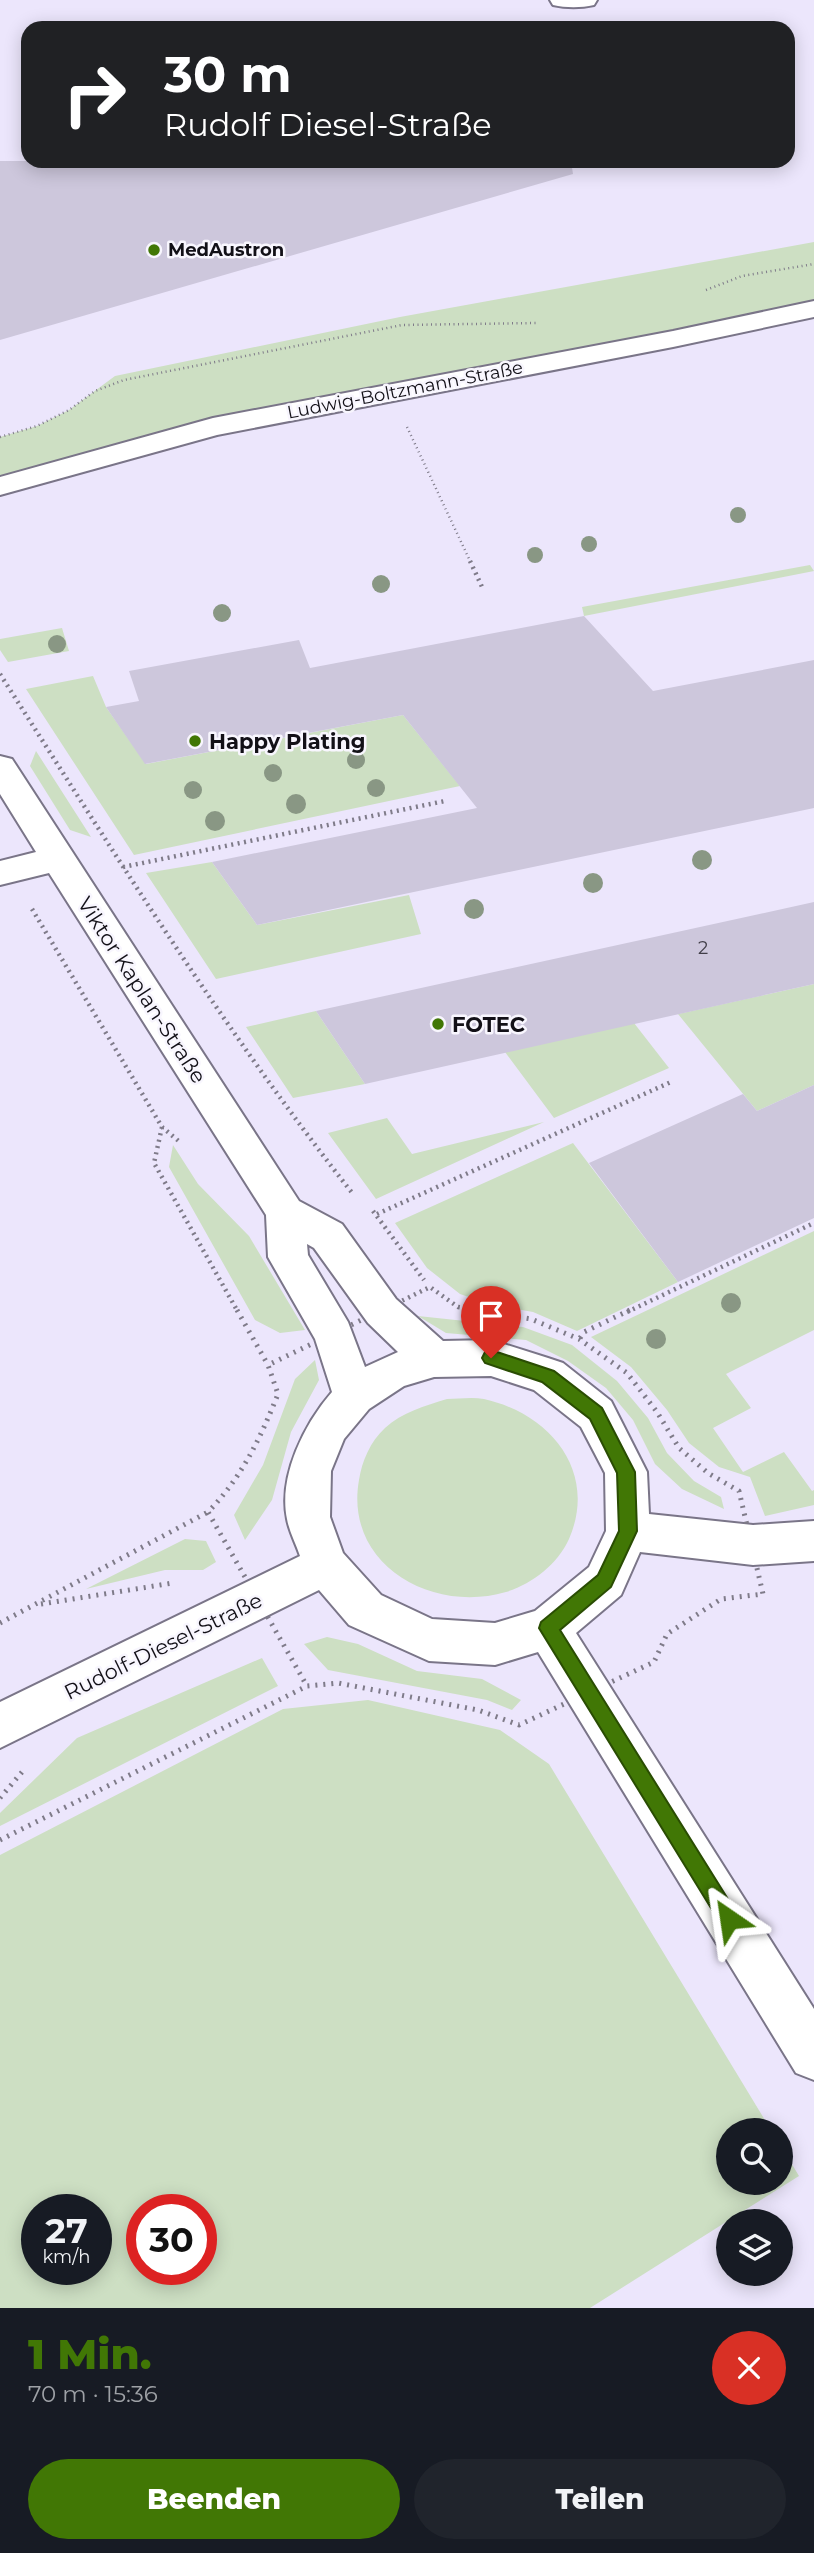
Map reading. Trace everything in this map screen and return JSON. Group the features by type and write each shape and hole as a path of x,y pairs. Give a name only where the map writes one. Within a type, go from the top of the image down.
{"street":[{"path":"561,0 586,0"},
{"name":"Ludwig-Boltzmann-Straße","path":"0,486 213,427 390,391 673,340 814,309"},
{"name":"Viktor Kaplan-Straße","path":"0,767 285,1212 328,1236 382,1311 434,1359"},
{"path":"5,872 58,859"},
{"name":"Viktor Kaplan-Straße","path":"285,1212 288,1257 334,1334 354,1396"},
{"path":"491,1358 548,1376 596,1414 626,1472 628,1531 605,1581 548,1628 495,1644 429,1640 365,1609 325,1565 309,1517 310,1471 327,1428 354,1396 391,1372 434,1359 491,1358"},
{"path":"628,1531 753,1545 814,1541"},
{"name":"Rudolf-Diesel-Straße","path":"0,1726 251,1598 325,1565"},
{"path":"548,1628 814,2054"}],"path":[{"path":"705,290 742,276 814,264"},
{"path":"0,437 37,426 69,410 95,391 124,380 401,325 542,323"},
{"path":"390,391 484,589"},
{"path":"0,674 211,1002 294,1121 353,1194"},
{"path":"123,867 445,801"},
{"path":"0,1623 208,1512 230,1492 251,1461 278,1394 268,1365 154,1163 162,1127 5,872"},
{"path":"377,1214 671,1082"},
{"path":"579,1339 584,1332 814,1223"},
{"path":"0,1840 307,1686 338,1683 478,1710 519,1726 654,1662 667,1634 721,1599 763,1594 739,1491 708,1473 679,1448 657,1412 626,1373 579,1339 531,1319 458,1307 430,1287 268,1365"},
{"path":"208,1512 251,1598 307,1686"},
{"path":"36,1605 166,1582 179,1584"}],"green space":[{"path":"814,242 814,308 390,391 0,486 0,437 37,426 69,410 115,376 400,317"},
{"path":"810,565 814,571 584,616 582,607"},
{"path":"62,628 69,651 8,662 0,650 0,639"},
{"path":"93,676 106,707 146,764 403,715 460,786 134,855 26,689"},
{"path":"36,751 91,837 70,830 30,766"},
{"path":"212,862 257,925 409,895 421,934 216,979 146,873"},
{"path":"814,984 814,1085 757,1111 678,1014"},
{"path":"316,1011 365,1084 293,1098 246,1027"},
{"path":"634,1023 669,1068 554,1118 505,1052"},
{"path":"387,1118 412,1154 544,1122 376,1199 328,1133"},
{"path":"573,1143 678,1282 577,1331 533,1312 489,1304 460,1294 427,1268 395,1223"},
{"path":"173,1145 198,1184 249,1236 305,1330 280,1333 255,1320 169,1167"},
{"path":"814,1231 814,1330 726,1374 751,1408 713,1428 743,1472 784,1452 812,1491 814,1490 814,1505 765,1516 750,1477 719,1467 689,1443 667,1410 631,1367 591,1337"},
{"path":"418,1316 523,1327 572,1345 617,1381 648,1418 667,1453 694,1481 721,1497 724,1509 682,1489 655,1464 633,1420 606,1388 568,1361 526,1340 446,1333"},
{"path":"315,1360 319,1380 291,1432 272,1500 245,1540 234,1515 263,1465 295,1379"},
{"path":"447,1399 484,1399 530,1418 548,1432 573,1469 577,1491 576,1514 569,1539 558,1557 543,1572 506,1592 478,1597 449,1596 423,1588 399,1576 379,1558 365,1536 358,1510 359,1480 371,1446 385,1428 399,1418"},
{"path":"185,1539 206,1541 216,1562 203,1570 165,1570 86,1589"},
{"path":"327,1637 358,1644 417,1671 482,1679 521,1700 512,1710 487,1700 328,1670 304,1644"},
{"path":"262,1658 278,1686 0,1826 0,1813 77,1738"},
{"path":"368,1700 500,1730 549,1764 764,2118 716,2118 716,2195 769,2195 747,2209 716,2209 716,2228 590,2308 0,2308 0,1855 283,1709"},
{"path":"793,2166 799,2176 793,2180"}],"building":[{"name":"MedAustron","path":"0,161 21,161 21,168 572,168 573,174 0,340"},
{"path":"584,616 653,691 814,660 814,808 257,925 212,862 477,808 403,715 145,764 106,707 139,701 129,671 299,640 310,668"},
{"path":"814,902 814,984 365,1084 316,1011"},
{"path":"814,1085 814,1218 678,1282 589,1163 743,1094 757,1111"}],"place":[{"name":"MedAustron","path":"154,250"},
{"name":"Happy Plating","path":"195,741"},
{"name":"FOTEC","path":"438,1024"}],"route":[{"path":"491,1358 548,1376 596,1414 626,1472 628,1531 605,1581 548,1628 729,1919"}]}
